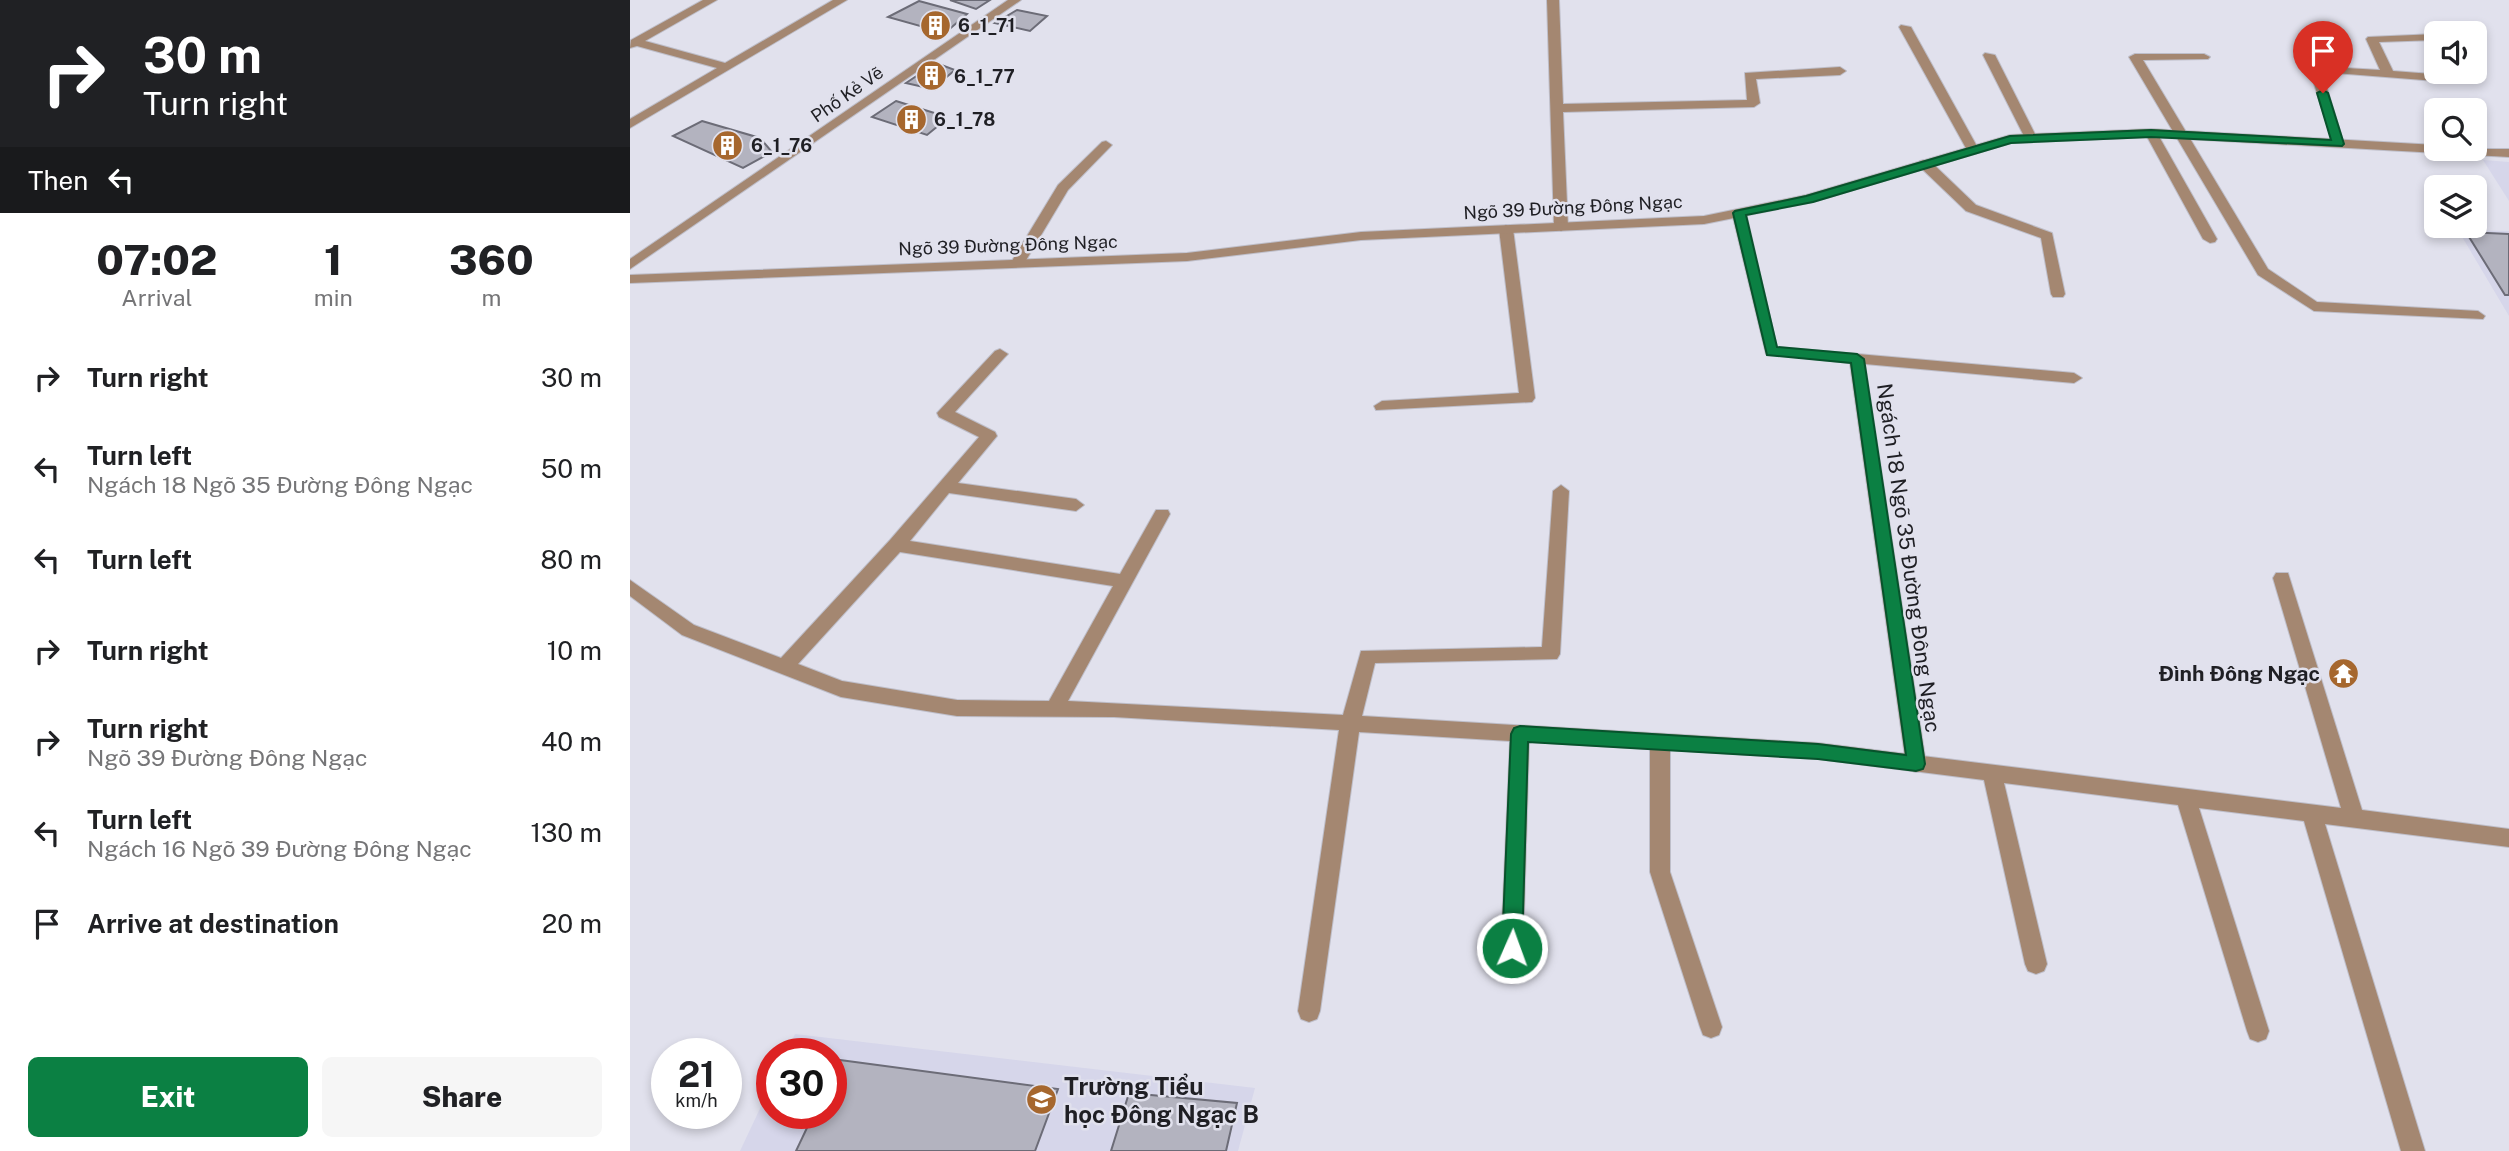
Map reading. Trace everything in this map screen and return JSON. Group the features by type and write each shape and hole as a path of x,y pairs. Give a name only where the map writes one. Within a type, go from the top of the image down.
{"street":[{"path":"633,43 711,0"},
{"path":"630,124 841,0"},
{"name":"Phố Kẻ Vẽ","path":"630,265 1015,0"},
{"path":"1553,0 1561,227"},
{"path":"1905,27 1973,150"},
{"path":"2388,74 2372,39 2424,37"},
{"path":"633,43 727,67"},
{"path":"1989,55 2031,138"},
{"path":"2204,57 2135,57 2184,135 2263,272 2314,306 2478,316"},
{"path":"2338,144 2315,68 2424,77"},
{"path":"1558,108 1754,103 1749,76 1840,71"},
{"path":"2151,133 2210,239"},
{"name":"Ngõ 39 Đường Đông Ngạc","path":"630,279 1187,257 1361,236 1704,220 1808,199 2010,139 2151,133 2509,153"},
{"path":"1017,264 1063,188 1106,145"},
{"path":"1925,164 1970,208 2047,236 2058,294"},
{"path":"1739,213 1771,351 2074,378"},
{"path":"1382,406 1527,398 1506,229"},
{"path":"783,668 896,545 989,436 945,413 1000,354"},
{"name":"Ngách 18 Ngõ 35 Đường Đông Ngạc","path":"1857,359 1916,764"},
{"path":"946,486 1076,505"},
{"path":"1309,1011 1350,724 1368,656 1551,653 1561,491"},
{"path":"1054,709 1162,514"},
{"path":"896,545 1125,581"},
{"path":"2282,579 2354,818"},
{"path":"630,587 688,630 783,668 841,689 957,708 1114,709 1818,751 2509,838"},
{"path":"1512,948 1520,734"},
{"path":"1660,742 1660,872 1711,1027"},
{"path":"1992,773 2036,964"},
{"path":"2186,797 2258,1031"},
{"path":"2312,813 2413,1151"}],"shaded area":[{"path":"2484,161 2509,162 2509,201"},
{"path":"2487,231 2509,231 2509,316 2463,238 2487,238"},
{"name":"Trường Tiểu học Đông Ngạc B","path":"795,1034 829,1038 793,1038"},
{"name":"Trường Tiểu học Đông Ngạc B","path":"847,1040 1255,1088 1238,1151 740,1151 756,1117 756,1129 847,1129"}],"building":[{"path":"950,0 990,0 976,9"},
{"name":"6_1_71","path":"919,1 967,14 945,33 888,17"},
{"path":"1017,10 1047,16 1030,31 995,23"},
{"name":"6_1_77","path":"936,63 955,70 932,89 906,83"},
{"name":"6_1_78","path":"896,101 944,116 944,121 927,135 872,117"},
{"name":"6_1_76","path":"702,121 760,138 772,152 743,168 673,136"},
{"path":"2487,233 2509,234 2509,295 2505,295 2470,238 2487,238"},
{"path":"847,1061 1058,1089 1035,1151 796,1151 806,1129 847,1129"},
{"path":"1129,1093 1237,1103 1226,1151 1111,1151"}],"place":[{"name":"6_1_71","path":"935,25"},
{"name":"6_1_77","path":"931,76"},
{"name":"6_1_78","path":"911,119"},
{"name":"6_1_76","path":"728,145"},
{"name":"Đình Đông Ngạc","path":"2343,673"},
{"name":"Trường Tiểu học Đông Ngạc B","path":"1041,1100"}],"route":[{"path":"1512,948 1520,734 1818,751 1916,764 1857,359 1771,351 1739,213 1808,199 2010,139 2151,133 2338,144 2323,93"}]}
